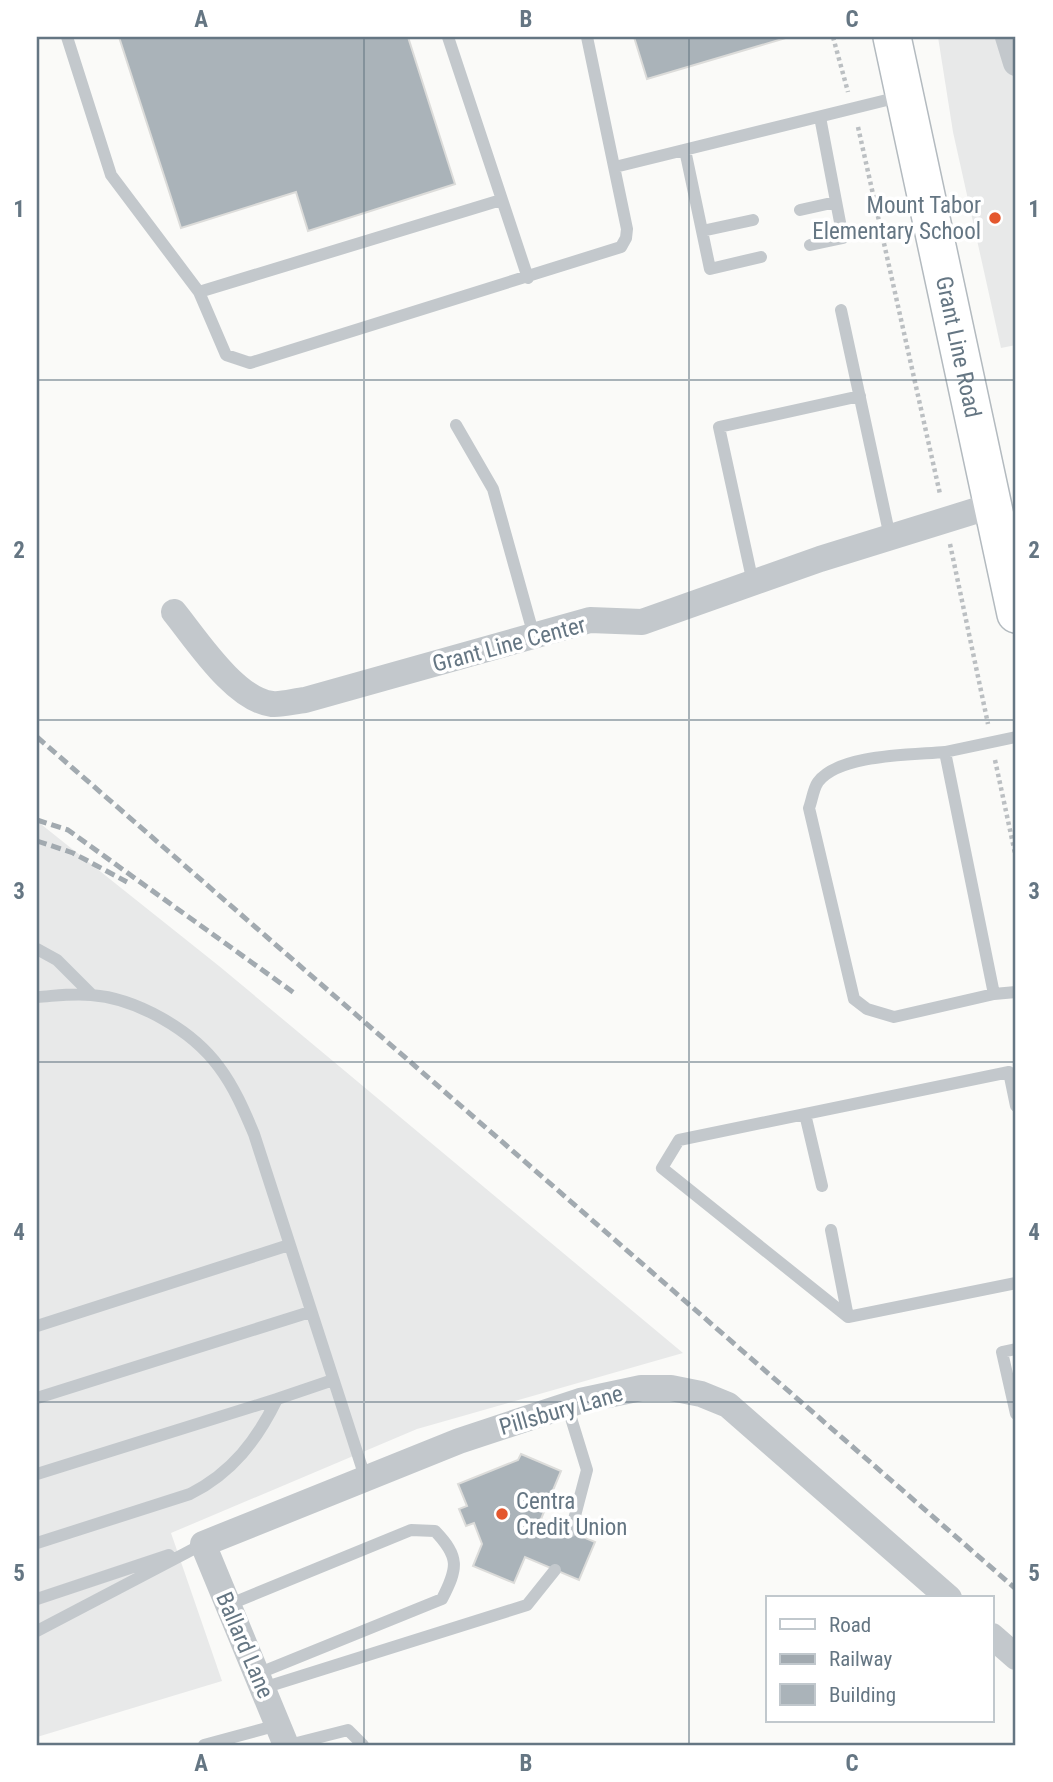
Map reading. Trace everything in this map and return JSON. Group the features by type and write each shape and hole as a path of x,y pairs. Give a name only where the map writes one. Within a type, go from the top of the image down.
{"main road":[{"name":"Grant Line Road","path":"892,37 1016,614"}],"street":[{"path":"1008,37 1016,63"},
{"name":"Grant Line Center","path":"174,612 217,666 245,692 271,704 304,700 590,620 642,622 890,537 993,505"},
{"name":"Pillsbury Lane","path":"203,1544 459,1440 567,1405 621,1392 671,1388 701,1394 728,1405 947,1596"},
{"name":"Ballard Lane","path":"203,1544 285,1738"},
{"path":"993,1637 1016,1657"}],"lane":[{"path":"67,37 111,175 199,292 226,355 250,363 621,247 626,238 626,229 587,37"},
{"path":"448,37 528,278"},
{"path":"615,167 905,95"},
{"path":"810,245 843,238 820,117"},
{"path":"685,150 710,269 761,257"},
{"path":"199,292 501,200"},
{"path":"800,209 836,202"},
{"path":"702,230 752,220"},
{"path":"841,310 890,537"},
{"path":"753,583 719,427 860,396"},
{"path":"456,425 494,489 534,636"},
{"path":"1016,737 944,752 864,760 832,771 817,783 809,808 854,999 867,1009 894,1017 1016,992"},
{"path":"944,752 994,995"},
{"path":"37,949 57,960 92,995"},
{"path":"37,997 92,995 127,1003 164,1020 201,1047 219,1066 241,1103 254,1133 365,1477"},
{"path":"1016,1107 1009,1072 679,1140 662,1168 848,1317 1016,1284"},
{"path":"805,1114 822,1186"},
{"path":"831,1230 848,1317"},
{"path":"37,1326 289,1245"},
{"path":"37,1398 310,1312"},
{"path":"1016,1349 1002,1352 1016,1414"},
{"path":"37,1474 333,1380"},
{"path":"37,1543 190,1494 207,1485 252,1444 277,1399"},
{"path":"567,1405 587,1470 571,1531"},
{"path":"228,1605 411,1530 435,1531 452,1549 455,1574 442,1599 260,1681"},
{"path":"37,1599 203,1544"},
{"path":"37,1631 203,1544"},
{"path":"260,1681 527,1605 555,1570"},
{"path":"204,1745 348,1730 363,1745"}],"path":[{"path":"833,37 853,109 945,519 1016,858"}],"shaded area":[{"name":"Mount Tabor Elementary School","path":"938,37 1016,37 1016,345 1001,348 953,132"},
{"path":"37,821 219,966 683,1353 417,1429 171,1533 222,1681 37,1737"}],"building":[{"path":"119,37 408,37 455,184 308,231 296,192 181,228"},
{"path":"634,37 789,37 647,79"},
{"name":"Centra Credit Union","path":"521,1454 561,1471 541,1519 595,1542 579,1580 525,1557 514,1583 473,1566 482,1544 474,1523 466,1526 459,1509 467,1506 458,1484 518,1460"}],"railway":[{"path":"37,737 1016,1589"},
{"path":"37,820 68,830 297,995"},
{"path":"37,841 73,853 127,882"}],"place":[{"name":"Mount Tabor Elementary School","path":"995,218"},
{"name":"Centra Credit Union","path":"502,1514"}]}
